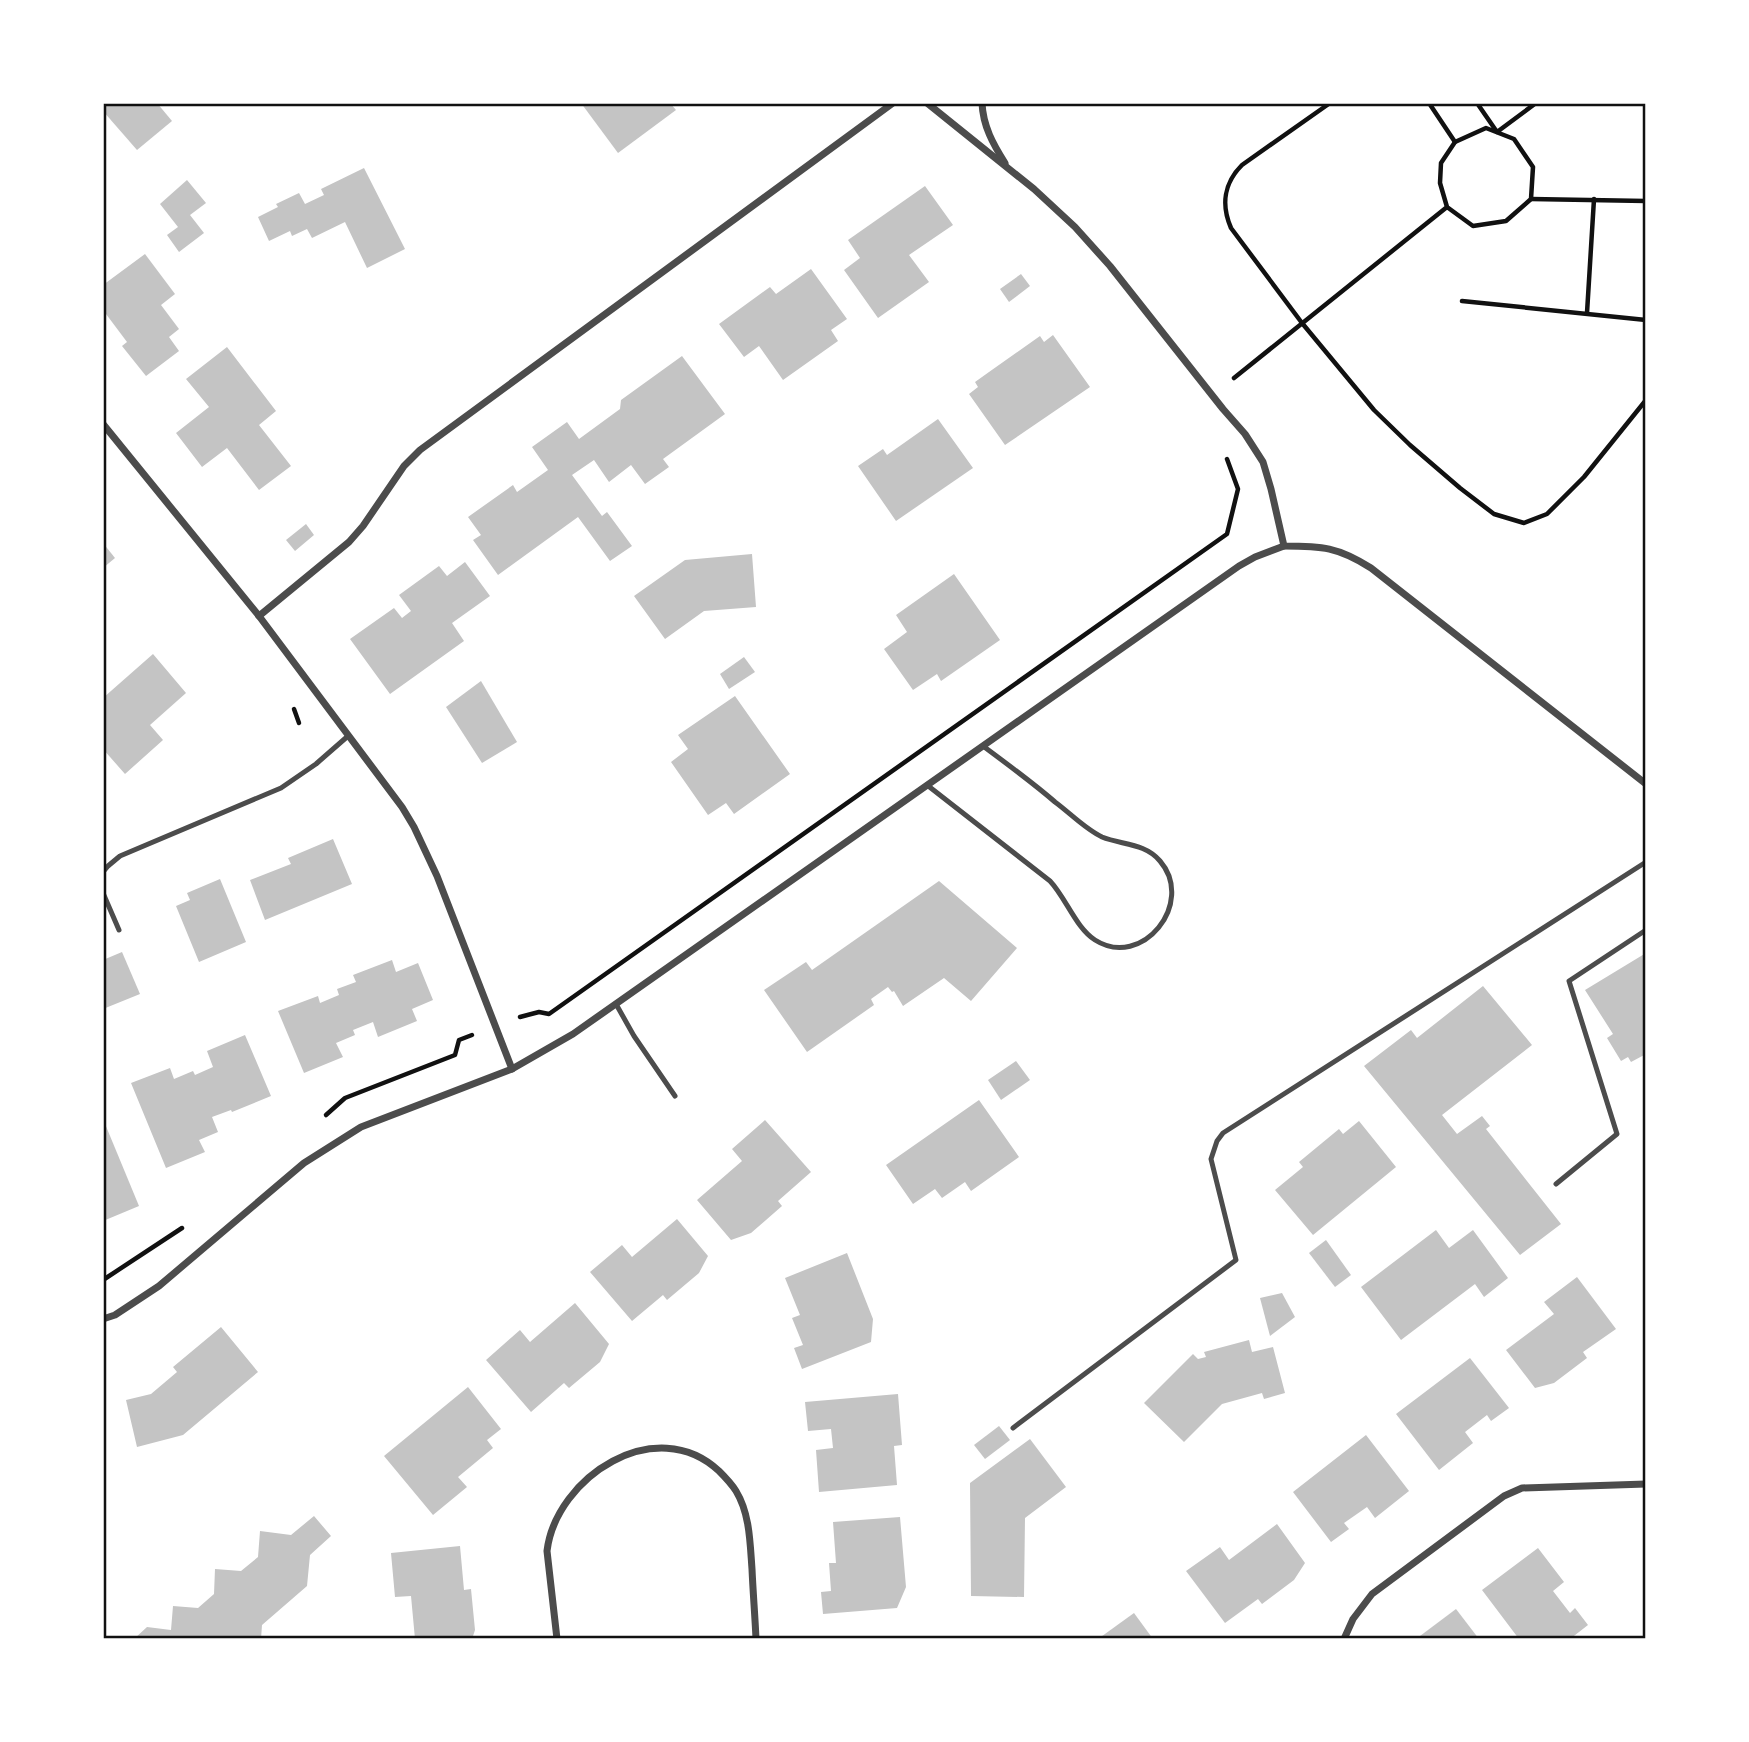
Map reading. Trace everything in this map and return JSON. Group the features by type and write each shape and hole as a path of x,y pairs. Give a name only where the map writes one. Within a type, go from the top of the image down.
{"street":[{"path":"260,616 349,542 404,466 421,450 893,103"},
{"path":"927,103 1034,189 1075,227 1110,266 1245,434 1263,462 1284,546"},
{"path":"982,103 984,121 992,144 1009,169"},
{"path":"103,424 260,616 388,786 414,827 437,876 512,1069"},
{"path":"103,1319 115,1315 159,1286 304,1163 361,1127 512,1069 573,1034 1240,566 1284,546 1336,550 1371,568 1646,784"},
{"path":"557,1639 547,1551 558,1517 574,1493 610,1462 637,1451 659,1447 682,1450 702,1458 728,1480 737,1492 749,1532 756,1639"},
{"path":"1344,1639 1353,1619 1372,1594 1504,1496 1522,1488 1646,1484"}],"lane":[{"path":"103,872 120,856 281,788 316,764 348,736"},
{"path":"927,785 1050,881 1084,931 1093,939 1103,944 1126,947 1157,930 1171,904 1171,882 1167,870 1153,853 1091,831 983,746"},
{"path":"1013,1428 1236,1260 1211,1159 1223,1133 1646,862"},
{"path":"103,893 118,930"},
{"path":"1556,1184 1617,1134 1569,981 1646,930"},
{"path":"616,1003 634,1036 675,1096"}],"path":[{"path":"1330,103 1234,173 1226,194 1226,216 1231,228 1302,323 1374,410 1410,445 1494,513 1524,523 1547,514 1584,477 1646,400"},
{"path":"1429,103 1455,142"},
{"path":"1477,103 1497,132"},
{"path":"1497,132 1536,103"},
{"path":"1531,199 1533,167 1514,139 1497,132 1486,128 1455,142 1441,163 1440,183 1447,207 1473,226 1506,221 1531,199 1646,201"},
{"path":"1587,313 1594,199"},
{"path":"1223,409 1245,391 1234,378 1447,207"},
{"path":"1462,301 1646,320"},
{"path":"539,1012 548,1014 556,1009 1227,534 1238,489 1223,448"}],"building":[{"path":"103,103 157,103 172,121 137,150 103,111"},
{"path":"581,103 670,103 676,110 618,153"},
{"path":"364,168 405,249 367,268 345,222 312,238 307,229 292,236 290,231 269,241 258,217 278,207 276,204 299,193 305,204 324,195 321,189"},
{"path":"187,180 206,203 190,215 204,233 179,252 167,235 178,227 160,204"},
{"path":"925,186 953,225 909,255 929,282 878,318 844,270 860,258 848,240"},
{"path":"145,254 175,294 161,305 179,329 169,337 179,351 146,376 122,346 127,342 103,310 103,285"},
{"path":"811,269 847,319 831,330 838,341 783,380 759,346 744,357 719,324 770,287 776,294"},
{"path":"1021,274 1030,286 1009,302 1000,289"},
{"path":"1053,335 1090,387 1005,445 969,394 978,387 975,382 1040,336 1044,342"},
{"path":"227,347 276,411 259,425 291,466 259,490 227,448 202,467 176,433 209,407 186,379"},
{"path":"682,356 725,414 663,459 669,467 645,484 631,465 609,482 594,460 572,475 602,516 607,512 632,546 610,561 578,517 498,575 473,540 481,535 468,517 513,485 517,492 548,470 532,447 567,422 579,439 620,409 621,400"},
{"path":"938,419 973,468 896,521 858,466 883,449 887,455"},
{"path":"306,524 314,535 295,551 286,540"},
{"path":"103,543 115,558 103,568"},
{"path":"752,554 756,607 704,611 665,639 634,596 685,560"},
{"path":"465,562 490,596 452,623 464,641 390,694 350,639 394,608 402,618 411,611 399,595 439,566 447,576"},
{"path":"954,574 1000,640 941,681 937,674 913,690 884,649 907,632 896,615"},
{"path":"153,654 186,693 150,725 163,740 125,774 103,749 103,698"},
{"path":"744,657 755,672 729,689 720,674"},
{"path":"481,681 517,742 482,763 446,707"},
{"path":"735,696 790,774 734,814 726,803 708,815 671,762 688,749 678,735"},
{"path":"333,839 352,884 265,920 250,880 291,864 288,858"},
{"path":"220,879 246,942 199,962 176,906 190,900 187,893"},
{"path":"939,881 1017,948 971,1001 944,978 903,1006 894,991 888,987 871,999 874,1005 807,1052 764,990 806,962 812,970"},
{"path":"122,952 140,994 103,1009 103,960"},
{"path":"1646,953 1646,1054 1631,1062 1628,1057 1621,1061 1607,1038 1613,1034 1585,990"},
{"path":"392,960 396,972 418,963 433,1000 412,1009 417,1021 378,1037 373,1022 353,1030 355,1035 336,1043 343,1057 304,1073 278,1011 318,996 320,1003 339,995 337,989 356,982 353,975"},
{"path":"1483,986 1532,1045 1442,1115 1457,1134 1482,1116 1490,1126 1486,1129 1561,1224 1520,1255 1364,1066 1411,1030 1417,1038"},
{"path":"245,1035 271,1096 212,1117 218,1132 199,1140 205,1152 166,1168 131,1083 170,1068 174,1079 193,1071 195,1075 213,1067 207,1051"},
{"path":"1016,1061 1030,1080 1001,1100 988,1080"},
{"path":"979,1100 1019,1157 971,1191 965,1182 942,1198 935,1189 913,1204 886,1165"},
{"path":"103,1119 139,1206 103,1221"},
{"path":"765,1120 811,1172 778,1201 782,1206 751,1233 731,1240 697,1200 742,1161 732,1149"},
{"path":"1359,1121 1396,1167 1313,1235 1275,1190 1303,1167 1299,1162 1339,1129 1343,1134"},
{"path":"677,1219 708,1256 699,1273 667,1300 663,1295 632,1321 590,1272 622,1245 632,1257"},
{"path":"1436,1230 1449,1248 1473,1230 1508,1278 1484,1297 1475,1284 1401,1340 1361,1287"},
{"path":"1326,1240 1351,1275 1335,1287 1309,1253"},
{"path":"847,1253 873,1319 871,1342 802,1369 794,1348 803,1345 792,1318 800,1315 785,1278"},
{"path":"1577,1277 1616,1329 1583,1352 1587,1358 1554,1383 1535,1388 1506,1350 1554,1314 1544,1302"},
{"path":"1282,1293 1295,1317 1270,1336 1260,1298"},
{"path":"575,1303 609,1344 600,1362 569,1388 564,1383 531,1412 486,1360 520,1330 530,1342"},
{"path":"221,1327 258,1372 183,1435 137,1447 126,1400 151,1394 177,1372 173,1367"},
{"path":"1249,1340 1252,1352 1273,1347 1285,1393 1264,1399 1262,1393 1222,1404 1184,1442 1144,1403 1193,1354 1198,1359 1206,1357 1204,1352"},
{"path":"1470,1358 1509,1408 1491,1421 1487,1415 1465,1432 1473,1443 1439,1470 1396,1414"},
{"path":"468,1387 501,1429 487,1440 493,1448 458,1477 467,1487 433,1515 384,1456"},
{"path":"898,1394 902,1445 894,1446 897,1485 819,1492 816,1450 833,1448 831,1429 808,1431 805,1402"},
{"path":"999,1426 1010,1440 985,1459 974,1445"},
{"path":"1366,1435 1409,1491 1375,1518 1367,1507 1344,1523 1349,1529 1331,1542 1293,1492"},
{"path":"1030,1439 1066,1487 1025,1518 1024,1597 971,1596 970,1483"},
{"path":"314,1516 331,1536 310,1555 307,1586 262,1625 261,1639 134,1639 147,1627 171,1630 173,1606 198,1608 214,1594 215,1569 241,1571 258,1557 260,1531 291,1535"},
{"path":"900,1517 906,1587 897,1608 823,1614 821,1592 831,1591 829,1563 836,1563 833,1522"},
{"path":"1277,1524 1305,1563 1294,1580 1262,1604 1258,1599 1225,1623 1186,1571 1220,1547 1229,1560"},
{"path":"460,1546 464,1590 471,1589 475,1630 472,1639 415,1639 411,1596 395,1597 391,1553"},
{"path":"1538,1548 1564,1582 1553,1591 1570,1613 1575,1608 1588,1625 1570,1639 1519,1639 1482,1590"},
{"path":"1456,1609 1479,1639 1416,1639"},
{"path":"1134,1613 1153,1639 1098,1639"}]}
